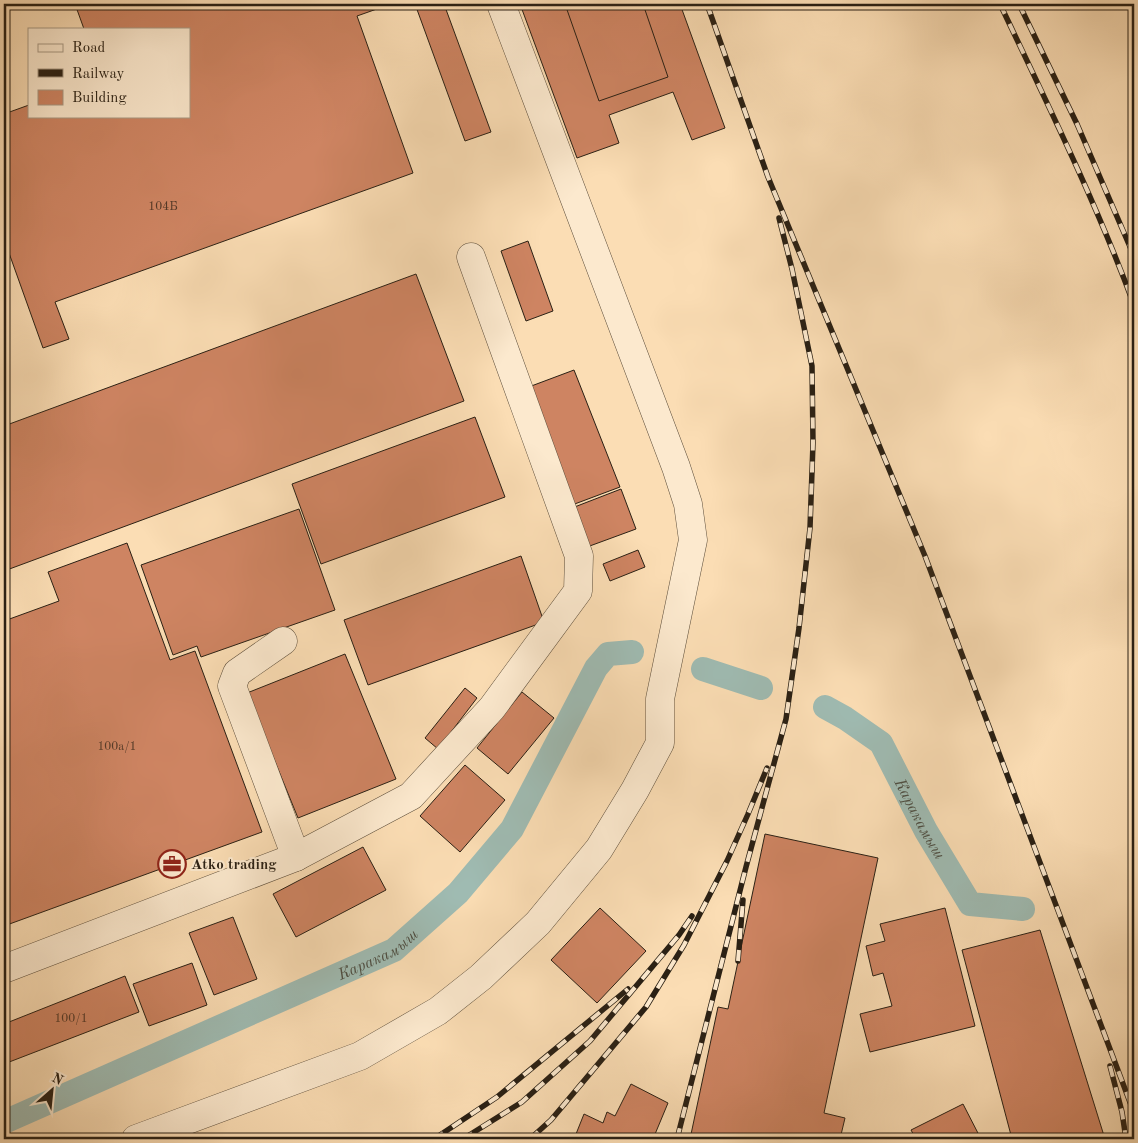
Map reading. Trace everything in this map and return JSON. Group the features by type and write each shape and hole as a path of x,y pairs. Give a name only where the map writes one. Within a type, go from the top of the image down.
{"street":[{"path":"136,1139 360,1056 438,1010 481,977 551,909 600,849 660,743 660,699 693,540 688,504 676,467 501,4"},
{"path":"4,969 296,857 411,796 492,708 578,591 579,556 471,257"},
{"path":"284,640 237,672 232,686 296,857"}],"building":[{"path":"75,4 391,4 357,16 413,173 55,302 69,339 43,348 4,239 4,114 28,105 28,118 190,118 190,28 84,28"},
{"path":"415,4 444,4 491,132 465,141"},
{"path":"520,4 680,4 725,128 692,140 673,92 609,115 619,143 577,158"},
{"path":"565,4 643,4 668,77 599,101"},
{"path":"528,241 553,311 526,321 501,251"},
{"path":"416,274 464,401 4,571 4,426"},
{"path":"574,370 620,487 572,505 526,388"},
{"path":"475,417 505,497 321,564 292,484"},
{"path":"621,489 636,529 587,547 572,508"},
{"path":"299,509 335,610 201,657 197,646 173,655 141,565"},
{"path":"127,543 170,660 195,651 262,832 4,926 4,621 59,601 48,572"},
{"path":"638,550 645,567 610,581 603,564"},
{"path":"521,556 544,622 368,685 344,620"},
{"path":"345,654 396,779 298,818 247,693"},
{"path":"465,688 477,698 438,749 425,738"},
{"path":"522,692 554,718 508,774 477,748"},
{"path":"465,765 505,800 460,852 420,816"},
{"path":"765,834 878,858 824,1113 845,1118 840,1139 690,1139 718,1007 728,1009"},
{"path":"363,847 386,890 296,937 273,894"},
{"path":"600,908 646,951 597,1003 551,960"},
{"path":"945,908 975,1026 870,1052 860,1014 892,1006 883,973 873,976 866,946 885,941 880,924"},
{"path":"233,917 257,979 214,995 189,933"},
{"path":"1040,930 1105,1139 1012,1139 962,950"},
{"path":"192,963 207,1005 149,1026 133,984"},
{"path":"125,976 139,1012 4,1064 4,1024"},
{"path":"631,1084 668,1103 653,1139 574,1139 584,1114 603,1123 607,1112 615,1116"},
{"path":"963,1104 981,1139 916,1139 911,1130"}],"waterway":[{"name":"Каракамыш","path":"4,1122 394,950 458,893 512,829 596,668 608,654 632,652"},
{"name":"Каракамыш","path":"703,669 761,688"},
{"name":"Каракамыш","path":"825,707 845,718 881,743 926,831 970,904 1023,909"}],"railway":[{"path":"707,4 768,177 925,556 1134,1113"},
{"path":"1000,4 1104,228 1134,305"},
{"path":"1019,4 1077,124 1134,256"},
{"path":"677,1139 746,867 786,719 799,628 810,528 813,443 812,366 792,269 779,218"},
{"path":"530,1139 551,1120 646,1007 684,945 727,861 767,768"},
{"path":"738,961 743,900"},
{"path":"463,1139 522,1102 590,1041 679,935 692,916"},
{"path":"434,1139 497,1097 628,989"},
{"path":"1110,1066 1122,1112 1126,1139"}],"place":[{"name":"Atko trading","path":"172,864"}]}
